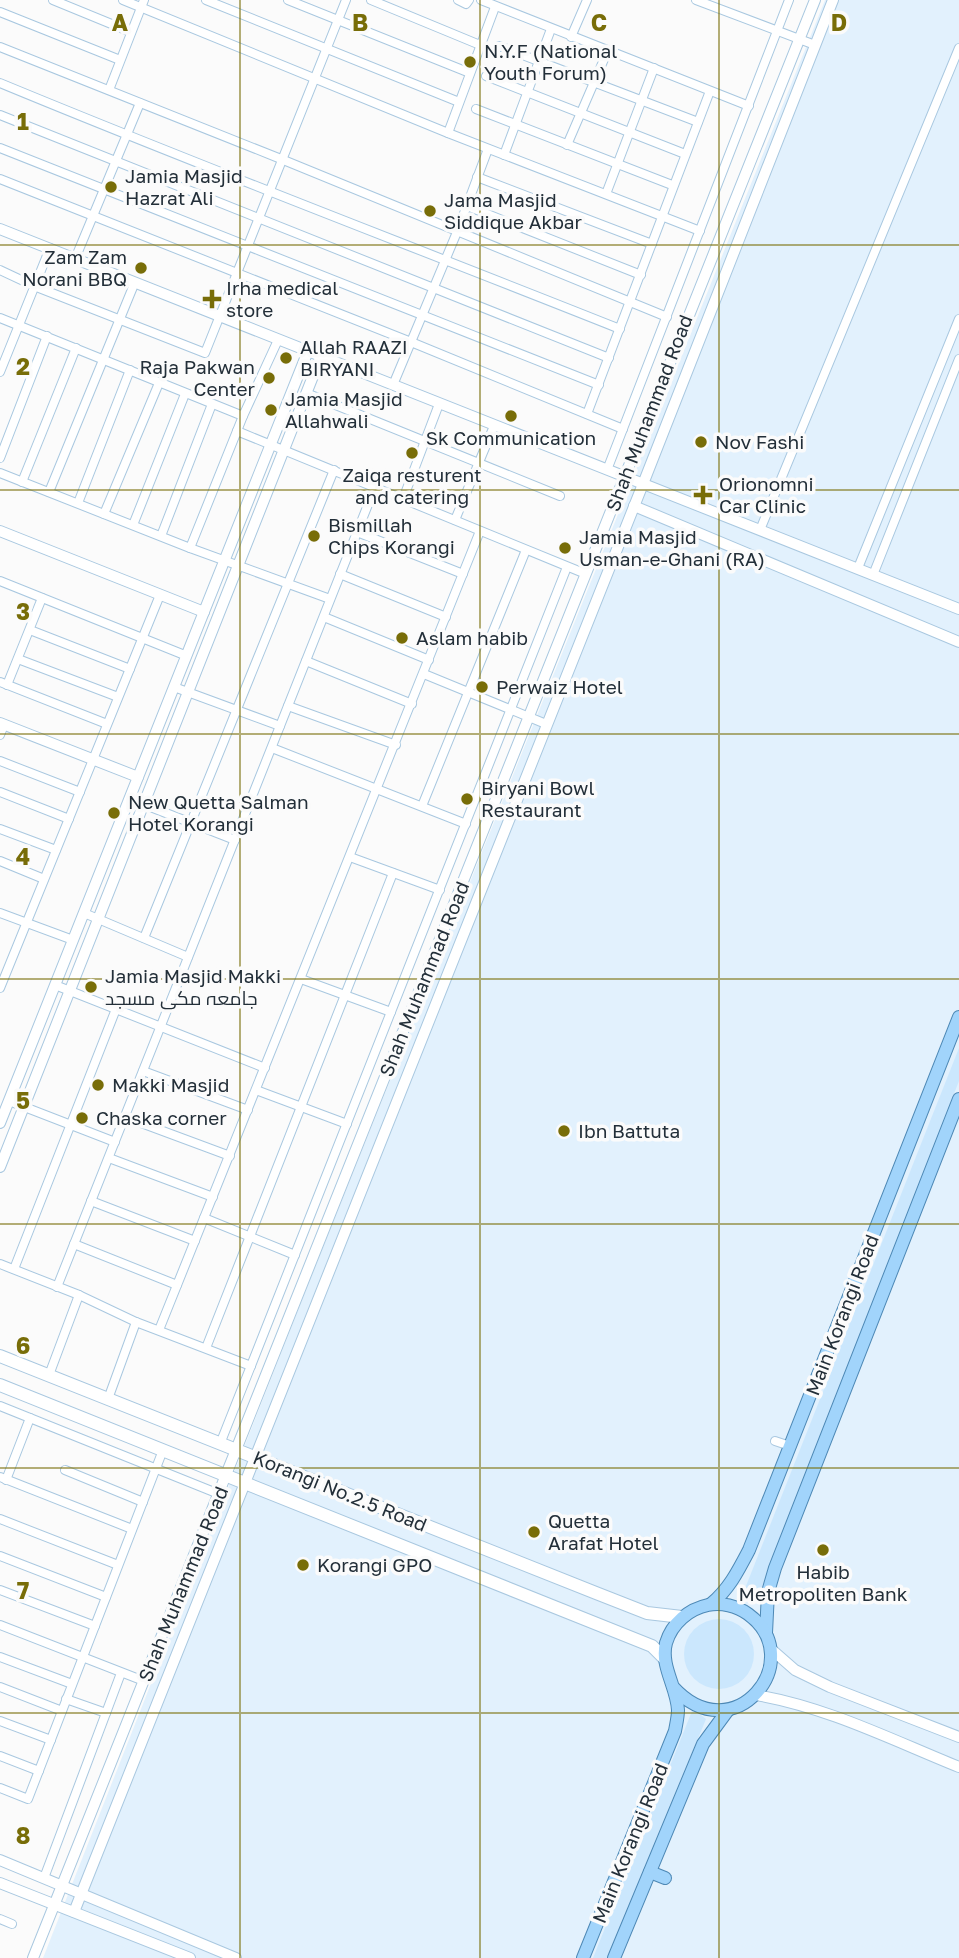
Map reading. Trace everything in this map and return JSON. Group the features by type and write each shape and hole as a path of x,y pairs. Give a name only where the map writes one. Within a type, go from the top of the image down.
{"main road":[{"name":"Main Korangi Road","path":"711,1604 723,1593 745,1559 959,1017"},
{"name":"Main Korangi Road","path":"765,1633 768,1592 775,1568 959,1099"},
{"name":"Korangi No.2.5 Road","path":"0,1356 647,1613 682,1617"},
{"name":"Korangi No.2.5 Road","path":"0,1385 653,1646 664,1658"},
{"path":"711,1604 727,1604 756,1619 771,1648 768,1673 756,1695 728,1710 697,1707 684,1699 673,1687 664,1658 666,1643 682,1617 711,1604"},
{"name":"Main Korangi Road","path":"583,1958 675,1731 678,1711 673,1687"},
{"name":"Main Korangi Road","path":"614,1958 703,1744 728,1710"},
{"path":"650,1871 665,1878"}],"street":[{"path":"53,0 131,32"},
{"path":"123,0 142,4 448,133 700,231"},
{"path":"205,0 459,102"},
{"path":"288,0 470,73"},
{"path":"0,271 205,353 345,0"},
{"path":"371,0 480,45"},
{"path":"458,0 466,4 469,0"},
{"path":"481,0 749,106"},
{"path":"696,0 815,45"},
{"path":"607,470 789,0"},
{"name":"Shah Muhammad Road","path":"33,1958 815,0"},
{"name":"Shah Muhammad Road","path":"74,1912 833,0"},
{"path":"571,37 584,1"},
{"path":"108,90 142,4"},
{"path":"448,133 495,7"},
{"path":"0,12 120,60"},
{"path":"504,155 551,29"},
{"path":"0,47 667,317"},
{"path":"499,47 698,122"},
{"path":"760,530 959,48"},
{"path":"568,145 608,50"},
{"path":"606,194 654,68"},
{"path":"486,76 685,154"},
{"path":"0,83 620,329"},
{"path":"587,414 710,91"},
{"path":"75,259 140,103"},
{"path":"477,109 672,186"},
{"path":"0,115 609,358"},
{"path":"0,148 599,385"},
{"path":"393,385 457,232 488,149"},
{"path":"477,177 652,244"},
{"path":"0,179 623,429"},
{"path":"467,206 641,275"},
{"path":"0,229 959,609"},
{"path":"0,372 50,248"},
{"path":"49,492 135,282"},
{"path":"0,318 243,416"},
{"path":"858,568 959,320"},
{"path":"0,458 47,335"},
{"path":"190,548 243,416 278,340"},
{"path":"22,482 76,348"},
{"path":"0,1123 308,351"},
{"path":"0,1167 321,356"},
{"path":"873,575 959,359"},
{"path":"78,503 130,370"},
{"path":"104,514 159,383"},
{"path":"306,393 560,496"},
{"path":"132,525 185,394"},
{"path":"161,536 212,404"},
{"path":"403,499 439,404"},
{"path":"455,520 494,426"},
{"path":"237,431 586,574"},
{"path":"144,938 334,470"},
{"path":"0,473 330,600"},
{"path":"625,477 634,506 959,642"},
{"path":"893,480 909,486"},
{"path":"57,1287 375,487"},
{"path":"0,531 204,612"},
{"path":"159,1330 480,531"},
{"path":"357,532 463,574"},
{"path":"422,806 526,550"},
{"path":"220,1444 567,567"},
{"path":"340,574 446,617"},
{"path":"0,581 187,656"},
{"path":"0,988 160,595"},
{"path":"43,598 18,659 4,684 107,724"},
{"path":"324,617 429,660"},
{"path":"30,630 130,668"},
{"path":"18,659 118,698"},
{"path":"306,661 412,704"},
{"path":"424,674 547,724"},
{"path":"174,687 280,726"},
{"path":"288,706 396,745"},
{"path":"1,728 138,777"},
{"path":"272,748 466,824"},
{"path":"0,761 80,792"},
{"path":"0,803 2,793 69,819"},
{"path":"130,799 235,840"},
{"path":"0,829 56,850"},
{"path":"350,857 440,890"},
{"path":"0,861 44,879"},
{"path":"206,1348 393,873"},
{"path":"0,913 73,940"},
{"path":"84,913 188,957"},
{"path":"301,979 391,1012"},
{"path":"55,985 265,1068"},
{"path":"413,1007 432,1014"},
{"path":"14,1269 116,1009"},
{"path":"143,1070 248,1110"},
{"path":"256,1090 347,1124"},
{"path":"9,1101 115,1142"},
{"path":"125,1117 230,1156"},
{"path":"108,1158 213,1197"},
{"path":"91,1201 195,1241"},
{"path":"204,1218 295,1255"},
{"path":"74,1244 177,1285"},
{"path":"0,1264 79,1295 136,1322 251,1366"},
{"path":"49,1375 79,1295"},
{"path":"108,1399 136,1322"},
{"path":"0,1406 219,1494"},
{"path":"30,1418 2,1479 132,1529"},
{"path":"775,1441 790,1446"},
{"path":"0,1788 28,1799 163,1450"},
{"path":"65,1470 143,1502"},
{"path":"0,1519 118,1565"},
{"path":"0,1556 106,1597"},
{"path":"0,1590 95,1626"},
{"path":"0,1625 144,1681"},
{"path":"771,1648 795,1670 830,1687 959,1737"},
{"path":"0,1657 72,1684"},
{"path":"44,1878 121,1673"},
{"path":"0,1687 62,1711"},
{"path":"756,1695 789,1700 823,1711 959,1768"},
{"path":"66,1699 106,1713"},
{"path":"0,1721 51,1740"},
{"path":"0,1756 39,1770"},
{"path":"0,1860 236,1958"},
{"path":"0,1883 190,1958"},
{"path":"0,1919 12,1924"}],"shaded area":[{"path":"825,0 959,0 959,1958 43,1958 309,1282"},
{"path":"959,1048 959,1081 756,1602 751,1603 743,1596 744,1591"},
{"path":"719,1619 738,1625 748,1635 754,1654 748,1673 738,1683 719,1689 700,1683 690,1673 684,1654 690,1635 700,1625"},
{"path":"692,1711 706,1719 608,1958 593,1958"}],"place":[{"name":"N.Y.F (National Youth Forum)","path":"470,62"},
{"name":"Jamia Masjid Hazrat Ali","path":"111,187"},
{"name":"Jama Masjid Siddique Akbar","path":"430,211"},
{"name":"Zam Zam Norani BBQ","path":"141,268"},
{"name":"Irha medical store","path":"212,299"},
{"name":"Allah RAAZI BIRYANI","path":"286,358"},
{"name":"Raja Pakwan Center","path":"269,378"},
{"name":"Jamia Masjid Allahwali","path":"271,410"},
{"name":"Sk Communication","path":"511,416"},
{"name":"Nov Fashi","path":"701,442"},
{"name":"Zaiqa resturent and catering","path":"412,453"},
{"name":"Orionomni Car Clinic","path":"703,495"},
{"name":"Bismillah Chips Korangi","path":"314,536"},
{"name":"Jamia Masjid Usman-e-Ghani (RA)","path":"565,548"},
{"name":"Aslam habib","path":"402,638"},
{"name":"Perwaiz Hotel","path":"482,687"},
{"name":"Biryani Bowl Restaurant","path":"467,799"},
{"name":"New Quetta Salman Hotel Korangi","path":"114,813"},
{"name":"Jamia Masjid Makki جامعہ مکی مسجد","path":"91,987"},
{"name":"Makki Masjid","path":"98,1085"},
{"name":"Chaska corner","path":"82,1118"},
{"name":"Ibn Battuta","path":"564,1131"},
{"name":"Quetta Arafat Hotel","path":"534,1532"},
{"name":"Habib Metropoliten Bank","path":"823,1550"},
{"name":"Korangi GPO","path":"303,1565"}]}
